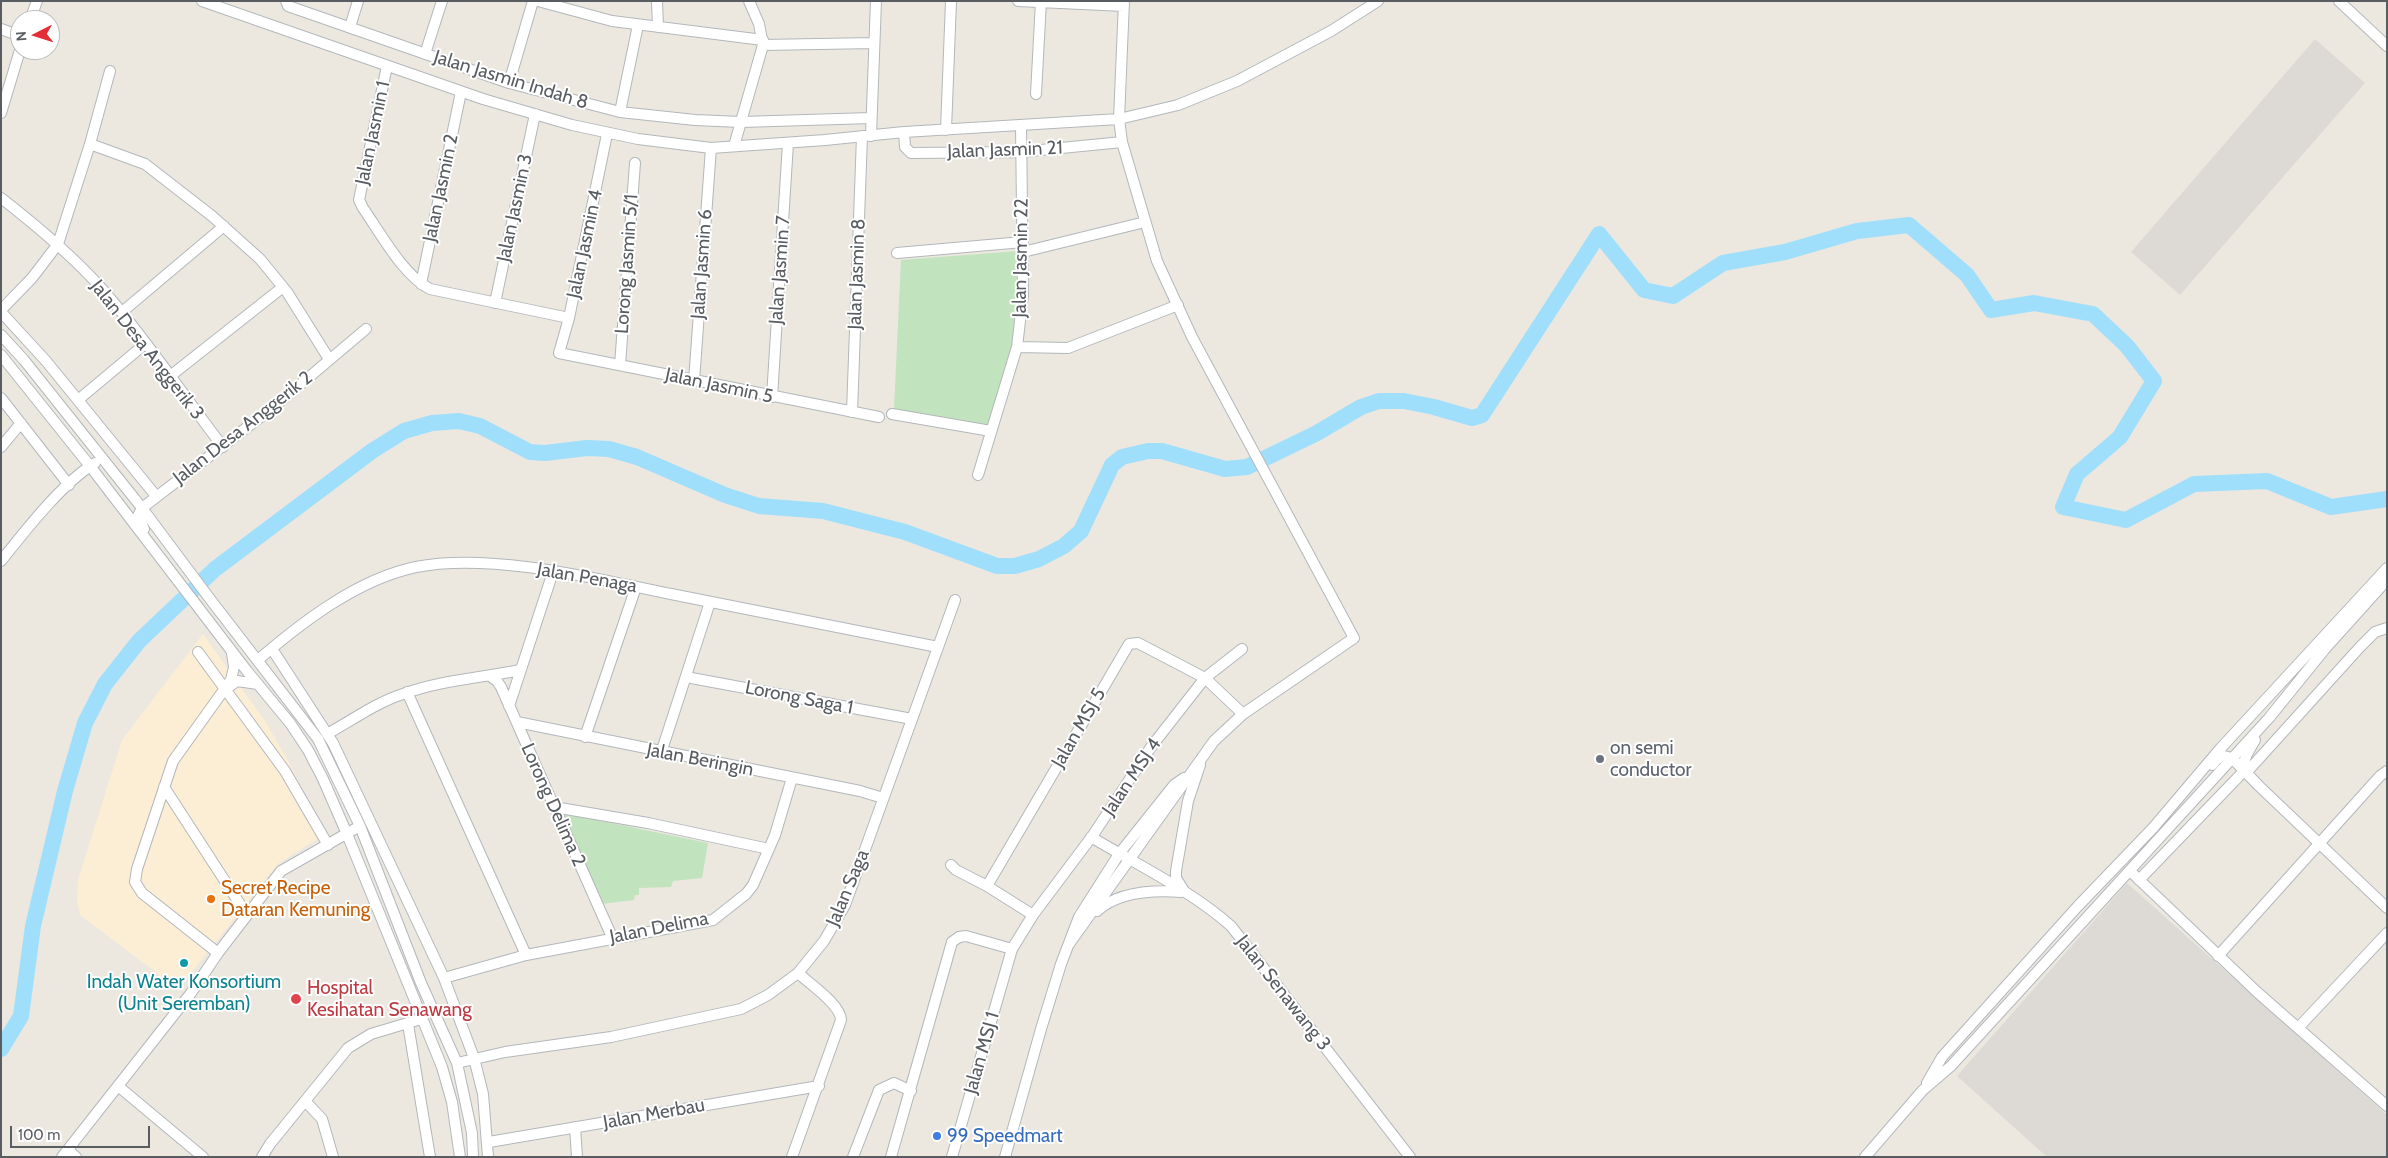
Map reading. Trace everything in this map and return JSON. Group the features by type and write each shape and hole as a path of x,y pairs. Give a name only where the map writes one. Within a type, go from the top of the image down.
{"street":[{"path":"350,27 358,1"},
{"path":"425,54 442,1"},
{"path":"508,83 533,1"},
{"path":"538,1 612,21 763,42 874,43"},
{"path":"657,1 658,27"},
{"path":"734,146 763,42 759,24 749,1"},
{"name":"Jalan Jasmin 8","path":"852,412 866,136 871,118 876,1"},
{"path":"946,130 952,1"},
{"path":"1018,1 1124,4 1119,120 1122,142 1157,261 1192,337 1354,638 1243,714 1214,740 1069,944"},
{"path":"2339,1 2387,46"},
{"path":"207,2 461,92 534,114 607,134 638,140 711,148 904,132 1119,120 1178,104 1237,81 1332,31 1377,2"},
{"path":"1036,94 1041,2"},
{"name":"Jalan Jasmin Indah 8","path":"287,3 508,83 620,112 678,119 741,122 871,118"},
{"path":"620,112 638,25"},
{"path":"1,113 17,60"},
{"name":"Jalan Jasmin 1","path":"387,66 360,200 363,208 404,265 421,284"},
{"path":"110,71 90,144 58,244 32,278 1,311 46,361 156,496"},
{"name":"Jalan Jasmin 2","path":"421,284 461,92"},
{"name":"Jalan Jasmin 3","path":"495,302 534,114"},
{"name":"Jalan Jasmin 22","path":"978,475 1017,347 1023,295 1021,125"},
{"name":"Jalan Jasmin 21","path":"904,132 905,147 911,153 1021,152 1122,142"},
{"name":"Jalan Jasmin 4","path":"560,353 570,318 607,134"},
{"name":"Jalan Jasmin 7","path":"772,397 788,143"},
{"name":"Jalan Desa Anggerik 2","path":"90,144 145,164 224,226 260,259 283,287 329,359"},
{"name":"Jalan Jasmin 6","path":"694,381 711,148"},
{"name":"Lorong Jasmin 5/1","path":"620,365 634,163"},
{"name":"Jalan Desa Anggerik 3","path":"1,198 58,244 122,312 223,447"},
{"path":"897,253 1023,247 1145,222"},
{"path":"122,312 224,226"},
{"path":"421,284 430,289 570,318"},
{"path":"169,376 283,287"},
{"path":"1017,347 1068,348 1178,305"},
{"name":"Jalan Desa Anggerik 2","path":"142,508 223,447 366,329"},
{"path":"1,335 24,360 142,508 318,739 360,826 421,983 456,1063 472,1133 473,1157"},
{"path":"78,400 145,344"},
{"name":"Jalan Jasmin 5","path":"560,353 879,417"},
{"path":"1,355 290,723 308,750 347,834 442,1067 452,1102 460,1157"},
{"path":"1,398 69,485"},
{"path":"892,414 991,431"},
{"path":"1,447 21,423"},
{"path":"1,561 26,530 69,485 90,466 102,459"},
{"path":"142,508 138,516 139,520 178,582"},
{"name":"Jalan Penaga","path":"258,660 318,614 356,590 391,574 416,567 442,563 476,563 553,572 938,647"},
{"path":"2153,828 2220,748 2387,568"},
{"path":"509,706 553,572"},
{"path":"1865,1157 1923,1090 1951,1066 2270,718 2324,650 2387,580"},
{"path":"585,736 636,587"},
{"name":"Jalan Saga","path":"456,1063 474,1058 611,1037 741,1010 768,995 798,973 824,941 845,905 955,600"},
{"path":"661,753 710,602"},
{"path":"2139,880 2360,646 2375,632 2387,628"},
{"name":"Jalan MSJ 5","path":"987,886 1129,644 1138,643 1205,678"},
{"path":"272,649 327,734 444,978 474,1058 484,1094 488,1157"},
{"name":"Jalan MSJ 4","path":"1032,915 1091,838 1151,747 1205,678 1242,649"},
{"path":"218,953 142,893 136,882 137,869 173,762 226,689 233,674 232,651"},
{"path":"198,652 284,771 328,844"},
{"path":"327,734 407,692 439,683 520,670"},
{"path":"2232,758 2231,749 2234,740 2294,670"},
{"name":"Lorong Delima 2","path":"490,676 501,687 612,937"},
{"name":"Lorong Saga 1","path":"686,676 912,719"},
{"path":"1205,678 1243,714"},
{"path":"226,689 237,681 258,684"},
{"path":"407,692 526,955"},
{"path":"2244,771 2247,754 2270,718"},
{"name":"Jalan Beringin","path":"517,722 661,753 860,790 883,798"},
{"path":"1184,892 1176,878 1176,871 1188,801 1200,766 1214,740"},
{"path":"1923,1090 1942,1057 2078,906 2217,759 2224,756 2232,758 2387,908"},
{"path":"2200,795 2226,771 2244,771"},
{"path":"2218,956 2380,776 2387,771"},
{"path":"1005,1157 1040,1029 1079,917 1119,854 1174,786 1190,772"},
{"name":"Jalan Delima","path":"444,978 526,955 612,937 688,926 713,920 746,894 761,871 768,848 775,835 792,778"},
{"path":"164,787 247,915"},
{"path":"554,807 768,848"},
{"path":"69,1155 118,1086 191,993 218,953 282,871 360,826"},
{"name":"Jalan Senawang 3","path":"1091,838 1184,892 1214,911 1231,926 1410,1157"},
{"path":"951,865 956,870 987,886 1032,915"},
{"path":"2130,871 2218,956 2387,1106"},
{"path":"1085,922 1104,904 1121,898 1157,890 1184,892"},
{"name":"Jalan MSJ 1","path":"952,1157 1012,949 1032,915"},
{"path":"2299,1027 2387,933"},
{"path":"891,1157 952,942 958,937 966,936 1012,949"},
{"path":"792,1157 842,1020 841,1013 798,973"},
{"path":"262,1157 270,1144 348,1048 358,1040 371,1034 421,1019"},
{"path":"408,1024 430,1157"},
{"path":"853,1157 879,1090 894,1083 911,1091"},
{"path":"118,1086 203,1157"},
{"name":"Jalan Merbau","path":"488,1142 818,1086"},
{"path":"306,1102 322,1119 333,1157"},
{"path":"575,1127 577,1157"}],"shaded area":[{"path":"2315,39 2365,83 2180,295 2131,252"},
{"path":"203,634 265,721 288,761 325,834 279,863 178,989 80,915 77,900 78,880 122,740"},
{"path":"2127,883 2387,1115 2387,1157 2047,1157 1957,1076"}],"green space":[{"path":"1018,251 1013,344 989,426 894,409 901,260"},
{"path":"558,812 708,843 702,878 673,881 671,887 639,888 639,895 635,895 634,900 601,904"}],"waterway":[{"path":"1,1049 21,1016 33,926 65,791 85,723 105,684 139,641 215,569 372,451 404,431 432,423 459,421 480,426 530,452 545,453 587,448 609,449 637,457 725,495 759,506 823,511 905,532 997,566 1015,566 1039,559 1064,546 1081,531 1112,465 1122,457 1148,451 1162,451 1225,469 1247,467 1317,433 1361,407 1379,401 1404,401 1472,418 1482,415 1599,234 1644,290 1673,296 1723,263 1785,252 1857,231 1909,225 1967,275 1991,310 2034,303 2093,314 2127,346 2154,381 2120,437 2077,474 2063,507 2126,520 2194,484 2267,481 2331,507 2387,499"}],"place":[{"name":"on semi conductor","path":"1600,759"},
{"name":"Secret Recipe Dataran Kemuning","path":"211,899"},
{"name":"Indah Water Konsortium (Unit Seremban)","path":"184,963"},
{"name":"Hospital Kesihatan Senawang","path":"296,999"},
{"name":"99 Speedmart","path":"937,1136"}]}
